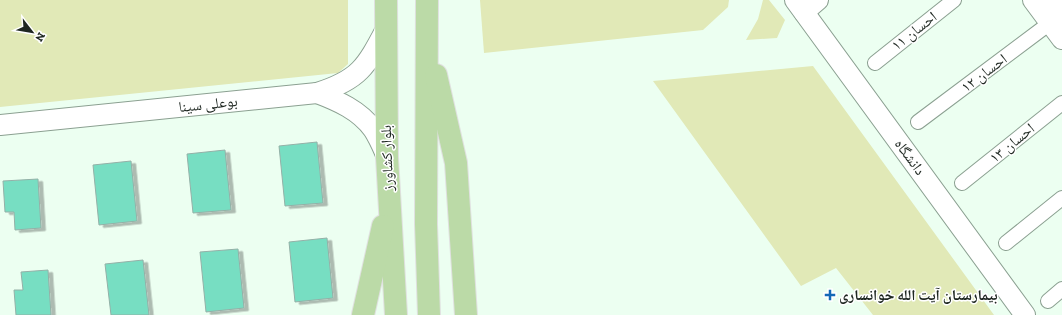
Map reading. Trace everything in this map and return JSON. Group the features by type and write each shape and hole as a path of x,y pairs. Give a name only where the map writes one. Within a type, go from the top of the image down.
{"main road":[{"name":"بلوار کشاورز","path":"386,0 387,157 396,315"},
{"path":"427,0 426,224 429,315"},
{"path":"427,36 456,163 466,315"},
{"path":"363,315 389,202"}],"street":[{"name":"احسان ۱۱","path":"875,63 954,0"},
{"path":"1034,0 1056,18"},
{"path":"1053,0 1062,39"},
{"name":"دانشگاه","path":"806,4 1025,315"},
{"name":"احسان ۱۲","path":"918,122 1056,18"},
{"name":"بوعلی سینا","path":"0,125 317,94 338,87 355,76 371,58 386,29"},
{"path":"317,94 339,101 356,112 373,130 387,157"},
{"name":"احسان ۱۳","path":"962,183 1062,103"},
{"path":"1006,243 1062,198"},
{"path":"1048,301 1062,289"}],"green space":[{"path":"0,0 348,0 348,64 338,73 0,107"},
{"path":"480,0 729,0 728,7 703,30 484,53"},
{"path":"763,0 769,0 785,20 777,38 746,40 758,19"},
{"path":"813,66 994,315 873,315 836,268 801,286 653,81"}],"building":[{"path":"317,142 323,203 285,206 279,146"},
{"path":"225,150 231,210 193,213 187,154"},
{"path":"131,161 137,221 99,225 93,165"},
{"path":"38,179 41,228 15,230 14,212 5,212 3,181"},
{"path":"327,238 333,298 295,302 289,242"},
{"path":"238,249 244,308 206,312 200,252"},
{"path":"143,260 149,315 111,315 105,264"},
{"path":"48,270 51,315 16,315 14,290 23,290 21,272"}],"place":[{"name":"بیمارستان آیت الله خوانساری","path":"830,295"}]}
